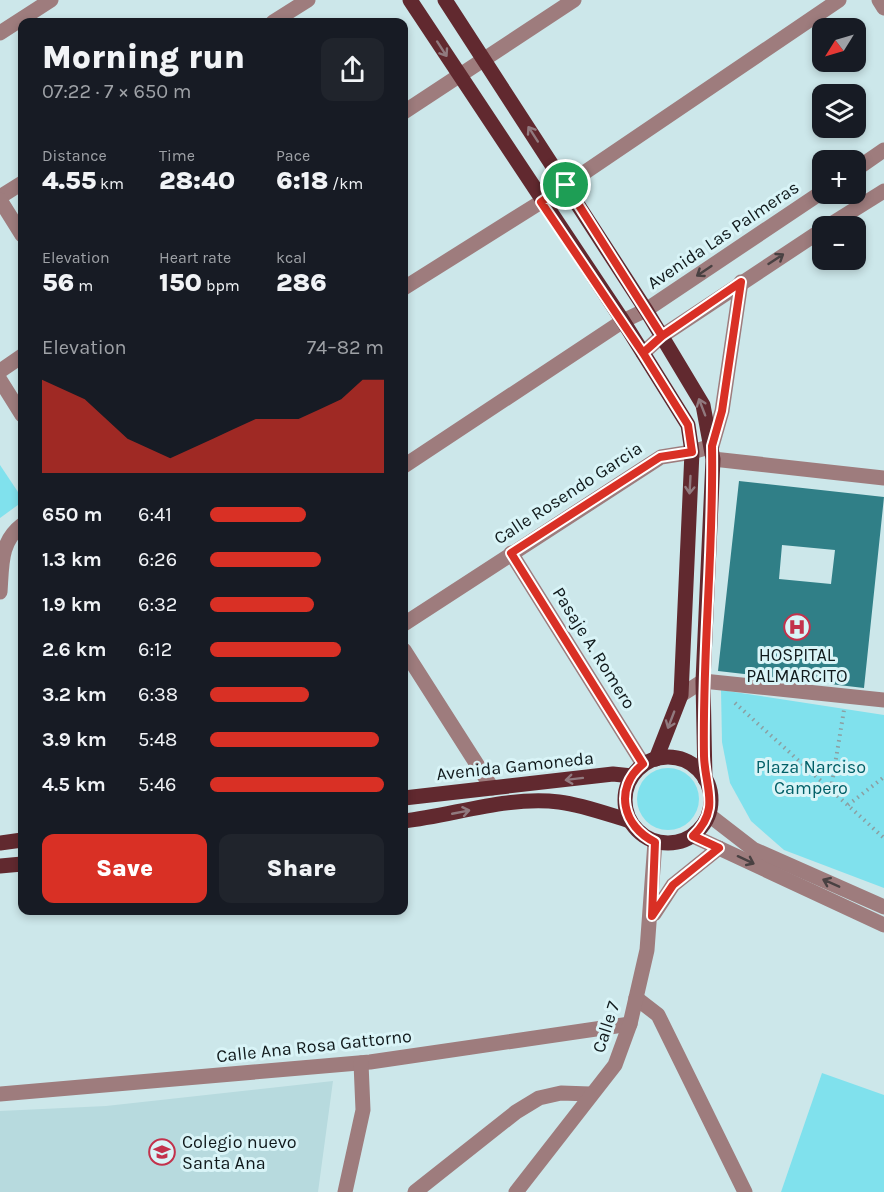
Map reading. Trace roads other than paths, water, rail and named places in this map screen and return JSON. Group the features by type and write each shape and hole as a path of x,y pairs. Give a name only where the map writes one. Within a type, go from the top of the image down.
{"main road":[{"path":"410,0 541,202 623,321 688,425 692,452 681,695 650,761 632,776 624,798 630,821 636,830 655,842 681,842 693,836 703,826 711,802 705,778 703,681 712,452 703,405 646,310 445,0"},
{"path":"650,761 670,757 684,760 696,767 705,778"},
{"name":"Avenida Gamoneda","path":"408,798 613,774 632,776"},
{"name":"Avenida Gamoneda","path":"408,820 531,801 558,802 587,807 630,821"},
{"path":"0,843 18,841"},
{"path":"0,866 18,864"}],"street":[{"path":"23,18 51,0"},
{"path":"279,18 308,0"},
{"path":"408,109 574,0"},
{"path":"408,285 541,202 839,0"},
{"path":"879,0 884,8"},
{"path":"0,33 18,21"},
{"path":"866,162 884,150"},
{"path":"18,186 0,199 18,228"},
{"path":"844,216 884,190"},
{"name":"Avenida Las Palmeras","path":"408,463 623,321 646,310 812,199"},
{"path":"643,353 662,336 812,236"},
{"path":"741,282 722,411 712,452 884,478"},
{"path":"0,371 18,359"},
{"path":"0,380 18,409"},
{"name":"Calle Rosendo Garcia","path":"408,621 660,457 692,452 712,452"},
{"path":"0,592 3,548 8,534 18,528"},
{"name":"Pasaje A. Romero","path":"511,553 650,761"},
{"path":"408,656 492,788"},
{"path":"681,695 703,681 884,700"},
{"path":"708,815 753,849 884,907"},
{"path":"693,836 884,925"},
{"name":"Calle 7","path":"516,1192 590,1094 615,1065 630,1024 652,916 655,842"},
{"path":"652,916 673,885 719,848"},
{"path":"636,998 658,1015 745,1192"},
{"name":"Calle Ana Rosa Gattorno","path":"0,1094 361,1063 630,1024"},
{"path":"345,1192 363,1110 361,1063"},
{"path":"415,1192 516,1112 539,1098 561,1093 590,1094"}],"place":[{"name":"HOSPITAL PALMARCITO","path":"797,627"},
{"name":"Colegio nuevo Santa Ana","path":"162,1152"}],"park label":[{"name":"Plaza Narciso Campero","path":"811,777"}]}
